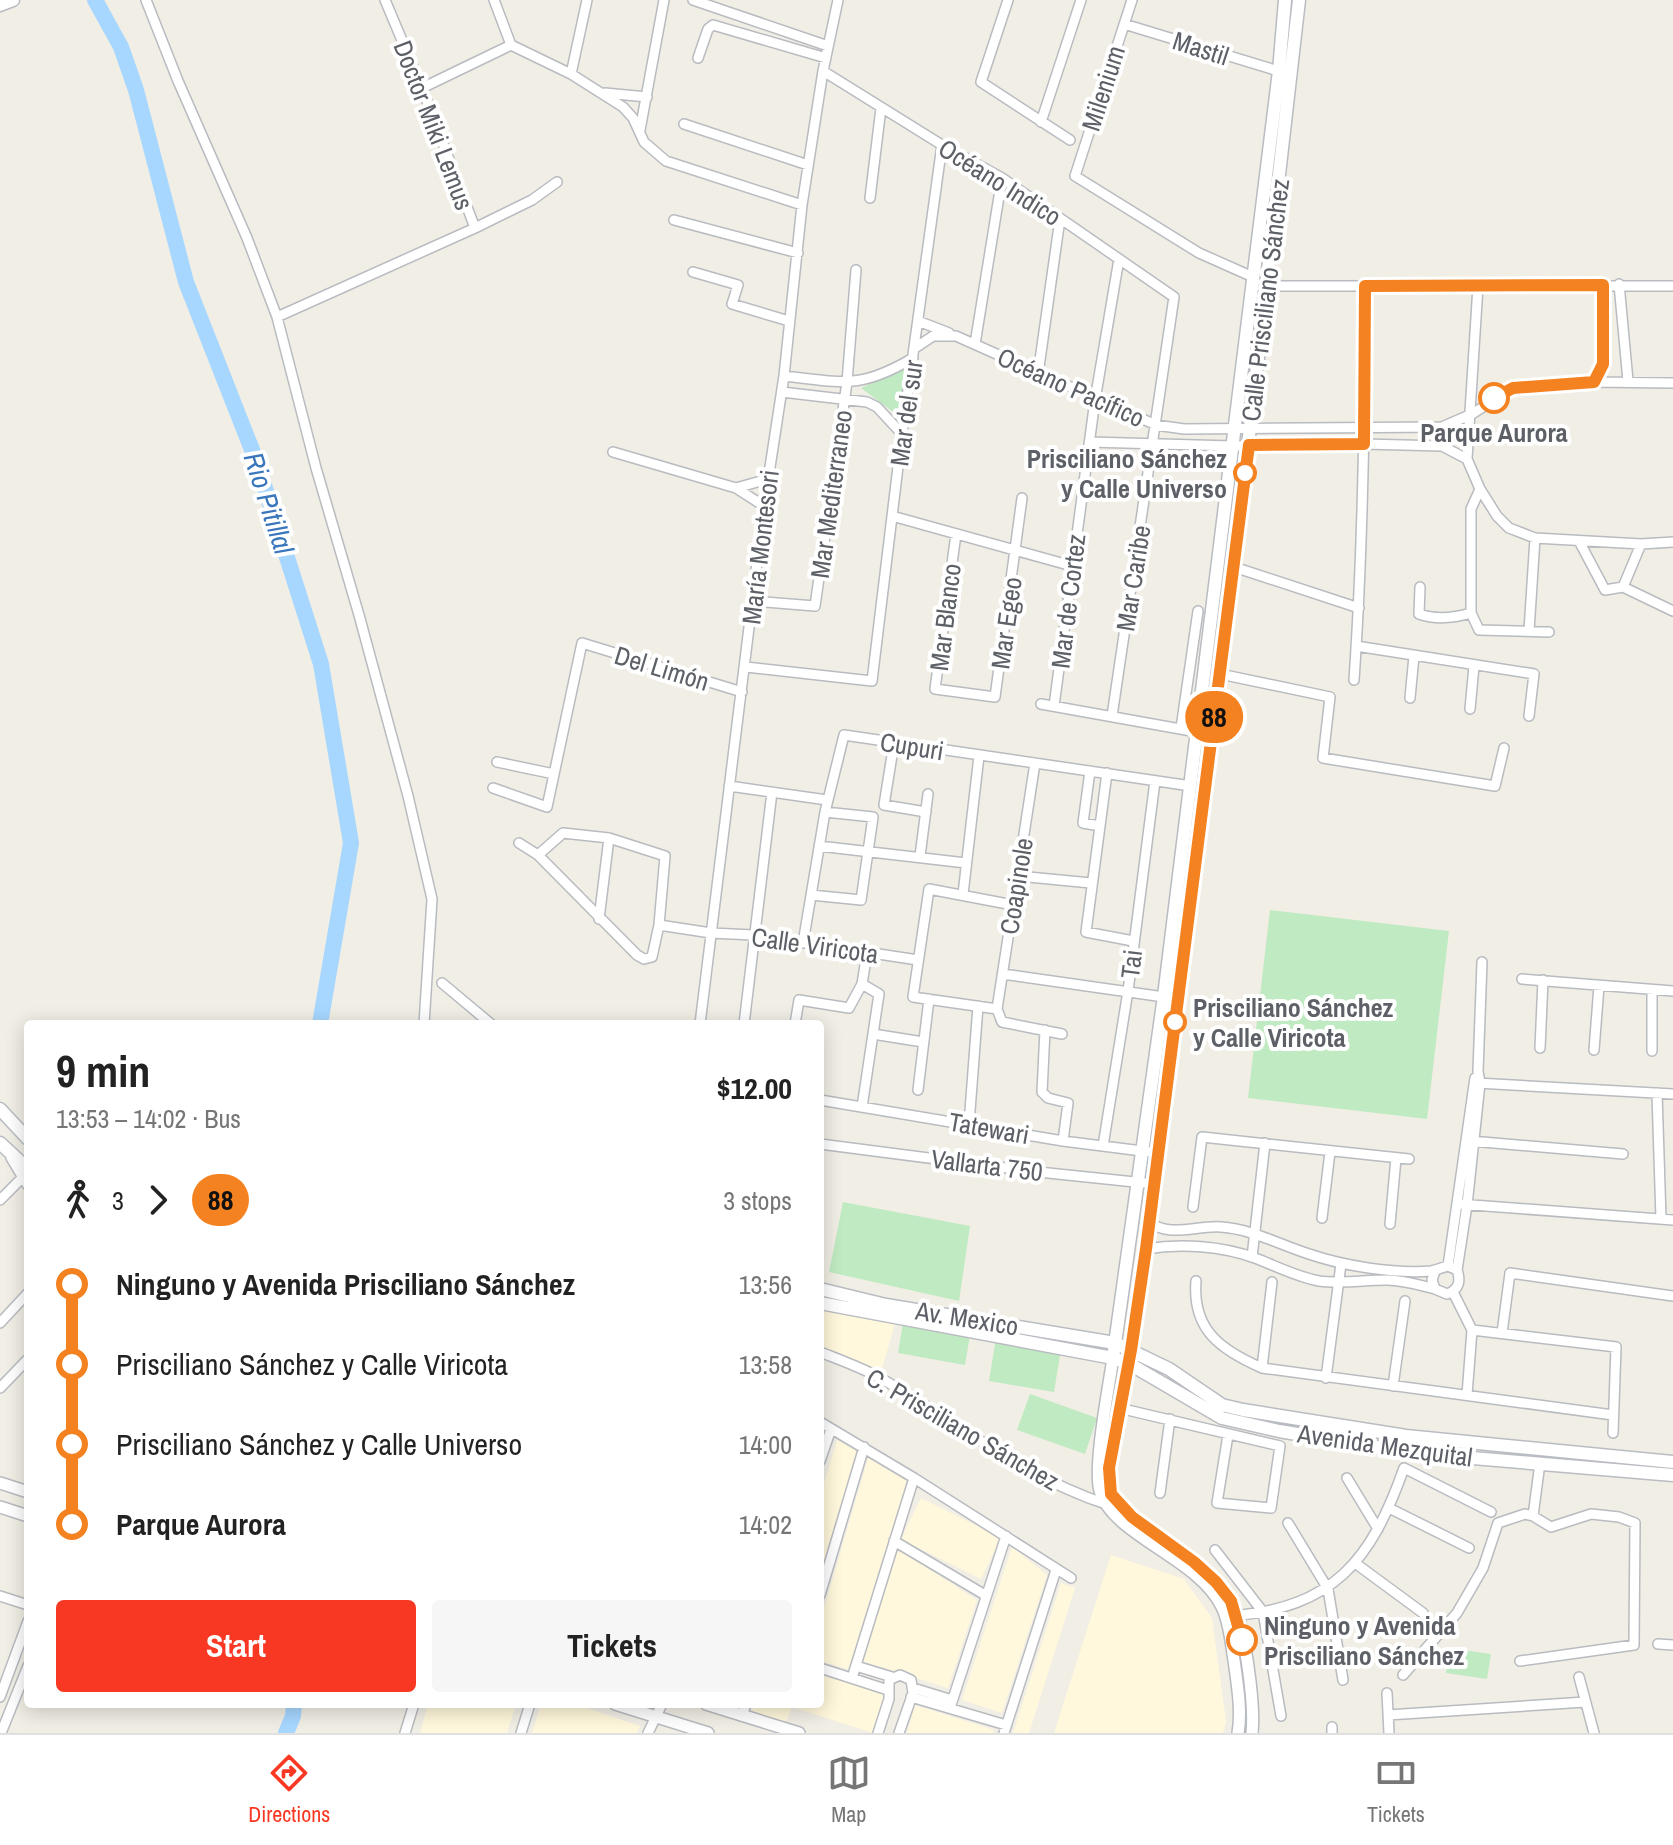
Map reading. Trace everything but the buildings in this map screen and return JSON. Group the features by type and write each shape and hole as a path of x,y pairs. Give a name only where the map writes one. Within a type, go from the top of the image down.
{"main road":[{"name":"Calle Prisciliano Sánchez","path":"1130,1356 1249,445 1285,73 1285,0"},
{"name":"Calle Prisciliano Sánchez","path":"1113,1358 1164,996 1253,277 1299,0"},
{"path":"0,1109 24,1135"},
{"path":"0,1143 24,1175"},
{"name":"Av. Mexico","path":"824,1290 886,1305 1115,1343"},
{"name":"Av. Mexico","path":"824,1304 1113,1358"},
{"name":"Avenida Mezquital","path":"1115,1343 1222,1418 1279,1431 1413,1453 1673,1475"},
{"name":"Avenida Mezquital","path":"1113,1358 1130,1356 1169,1369 1222,1405 1243,1410 1406,1436 1673,1462"}],"street":[{"path":"146,0 247,238 277,317 316,468 359,615 432,899 424,1020"},
{"name":"Doctor Miki Lemus","path":"277,317 475,228 385,0"},
{"path":"494,0 511,45 571,74 623,107 633,118 644,142 666,161 802,205"},
{"path":"571,74 587,0"},
{"path":"640,132 664,0"},
{"path":"693,0 828,46"},
{"name":"María Montesori","path":"700,1020 764,506 784,376 802,205 823,71 838,0"},
{"path":"1008,0 981,82 1070,140"},
{"path":"1041,122 1081,0"},
{"name":"Milenium","path":"1132,0 1075,176 1199,253 1253,277"},
{"name":"Mastil","path":"1124,24 1285,73"},
{"path":"698,58 708,29 713,25 826,58"},
{"path":"422,88 511,45"},
{"name":"Océano Indico","path":"823,71 942,145 1002,178 1174,297"},
{"path":"602,93 647,97"},
{"path":"870,198 881,108"},
{"path":"684,124 808,165"},
{"name":"Mar del sur","path":"746,667 872,681 942,145"},
{"path":"975,344 1002,178"},
{"path":"475,228 532,200 557,182"},
{"path":"1038,374 1060,219"},
{"path":"674,220 798,253"},
{"name":"Mar de Cortez","path":"1054,706 1095,400 1119,259"},
{"name":"Mar Mediterraneo","path":"754,601 815,606 847,382 856,270"},
{"path":"693,272 738,285 732,304 789,321"},
{"path":"1619,284 1628,381"},
{"path":"1594,382 1603,364 1603,285"},
{"path":"1281,286 1673,286"},
{"path":"1354,680 1364,444 1365,286"},
{"path":"1478,286 1467,459 1480,489 1502,523 1520,534 1535,538 1641,544 1673,542"},
{"name":"Mar Caribe","path":"1112,716 1174,297"},
{"name":"Océano Pacífico","path":"918,321 1156,425 1184,429 1442,427"},
{"path":"784,376 847,382 881,375 933,336 956,336"},
{"path":"1467,459 1442,446 1442,427 1472,414 1513,388 1594,382 1673,383"},
{"path":"782,392 867,402 877,407 902,434"},
{"name":"Océano Pacífico","path":"1090,442 1442,446"},
{"path":"613,452 736,488 764,506"},
{"path":"736,488 768,479"},
{"path":"1480,489 1471,509 1471,613 1479,630 1549,632"},
{"name":"Mar Egeo","path":"995,697 1022,498"},
{"path":"892,516 1072,566"},
{"name":"Mar Blanco","path":"956,534 935,689 995,697"},
{"path":"1529,631 1535,538"},
{"path":"1579,541 1605,590 1623,587 1673,611"},
{"path":"1623,587 1641,544"},
{"path":"1234,567 1359,608"},
{"path":"1420,587 1419,614 1457,617 1471,613"},
{"path":"1181,728 1198,611"},
{"name":"Del Limón","path":"554,774 582,643 742,692"},
{"path":"1356,646 1534,674 1529,716"},
{"path":"1410,698 1414,656"},
{"path":"1470,709 1474,666"},
{"path":"1220,674 1330,697 1323,758 1495,786 1504,748"},
{"path":"1041,704 1197,732"},
{"name":"Cupuri","path":"803,943 827,800 844,735 1191,786"},
{"path":"894,743 884,805 926,812"},
{"path":"963,894 979,756"},
{"path":"493,788 547,807 554,774 497,762"},
{"name":"Coapinole","path":"997,1009 1035,763"},
{"path":"1090,771 1083,823 1100,826"},
{"path":"1107,773 1086,932 1133,941"},
{"name":"Tai","path":"1103,1146 1128,991 1155,781"},
{"path":"729,786 827,800"},
{"path":"744,1020 772,792"},
{"path":"920,856 928,794"},
{"path":"811,895 861,900 873,817 825,812"},
{"path":"519,843 538,855 637,955 644,959 652,957 659,925 665,856 609,838 563,833 538,855"},
{"path":"599,919 609,838"},
{"path":"819,846 966,863"},
{"path":"1018,876 1091,883"},
{"path":"1013,905 929,889 913,997 997,1009 1002,1022 1062,1034"},
{"name":"Calle Viricota","path":"659,925 711,933 753,935 918,960"},
{"path":"796,1020 799,1000 849,1008 862,984 867,953"},
{"path":"1146,1249 1163,1246 1222,1249 1252,1257 1290,1273 1338,1283 1390,1280 1447,1294 1453,1292 1459,1282 1452,1268 1477,1083 1482,962"},
{"path":"1003,974 1178,999"},
{"path":"1522,979 1673,991"},
{"path":"1540,1048 1543,980"},
{"path":"442,983 486,1020"},
{"path":"862,984 879,994 862,1107"},
{"path":"1594,1050 1599,986"},
{"path":"1652,990 1652,1051"},
{"path":"918,1090 929,999"},
{"path":"969,1124 978,1006"},
{"path":"1045,1030 1042,1092 1048,1098 1068,1103 1063,1141"},
{"path":"873,1034 923,1042"},
{"path":"1477,1083 1673,1094"},
{"path":"1657,1093 1661,1219"},
{"name":"Tatewari","path":"824,1101 1063,1141 1158,1153"},
{"path":"1193,1207 1202,1137 1409,1159"},
{"path":"1470,1141 1623,1154"},
{"path":"1252,1257 1265,1143"},
{"name":"Vallarta 750","path":"824,1144 1154,1184"},
{"path":"1322,1218 1330,1152"},
{"path":"1390,1224 1396,1158"},
{"path":"0,1200 24,1180"},
{"path":"1463,1204 1673,1220"},
{"path":"1149,1222 1157,1228 1168,1230 1220,1227 1255,1234 1341,1264 1435,1271 1452,1268"},
{"path":"1196,1248 1197,1229"},
{"path":"1326,1378 1341,1264"},
{"path":"1435,1271 1432,1280 1435,1289"},
{"path":"1502,1333 1510,1273 1673,1296"},
{"path":"1196,1281 1194,1302 1211,1335 1226,1351 1262,1368 1613,1415"},
{"path":"1262,1368 1272,1282"},
{"path":"1453,1292 1472,1330 1467,1395"},
{"path":"0,1323 24,1297"},
{"path":"1393,1386 1405,1301"},
{"path":"1472,1330 1616,1347 1613,1433"},
{"name":"C. Prisciliano Sánchez","path":"824,1354 879,1377 1047,1479 1078,1495 1106,1504"},
{"name":"Calle Prisciliano Sánchez","path":"1130,1356 1109,1468 1111,1494 1132,1517 1194,1562 1231,1601 1240,1721 1238,1733"},
{"name":"Calle Prisciliano Sánchez","path":"1113,1358 1098,1468 1099,1490 1120,1520 1207,1585 1232,1616 1247,1663 1252,1733"},
{"path":"0,1388 24,1363"},
{"path":"1119,1408 1280,1446 1271,1508 1217,1503 1228,1435"},
{"path":"1160,1493 1170,1419"},
{"path":"824,1425 1071,1578"},
{"path":"824,1449 831,1429"},
{"path":"824,1582 864,1447"},
{"path":"1533,1516 1540,1463"},
{"path":"1232,1616 1293,1605 1328,1589 1355,1563 1378,1529 1404,1468 1491,1512"},
{"path":"852,1678 914,1478"},
{"path":"1347,1478 1378,1529"},
{"path":"0,1483 24,1491"},
{"path":"0,1507 24,1515"},
{"path":"1389,1508 1469,1548"},
{"path":"1403,1675 1457,1613 1483,1568 1498,1523 1525,1514 1551,1527 1591,1514 1619,1517 1635,1523 1634,1645 1520,1661"},
{"path":"1288,1523 1328,1589 1343,1680"},
{"path":"951,1704 1006,1536"},
{"path":"894,1541 985,1595"},
{"path":"1215,1550 1263,1612 1281,1716"},
{"path":"1355,1563 1423,1613"},
{"path":"912,1692 951,1704 1005,1729 1056,1570"},
{"path":"0,1596 24,1604"},
{"path":"0,1697 24,1632"},
{"path":"1658,1644 1673,1645"},
{"path":"856,1666 892,1677 904,1675 911,1680 912,1692 899,1733"},
{"path":"824,1669 888,1690"},
{"path":"1,1733 5,1711 24,1674"},
{"path":"878,1733 889,1699 887,1684 892,1677"},
{"path":"1579,1677 1594,1733"},
{"path":"1387,1693 1389,1733"},
{"path":"1388,1715 1585,1702"},
{"path":"405,1733 413,1708"},
{"path":"521,1733 529,1708"},
{"path":"627,1708 708,1733"},
{"path":"648,1733 660,1708"},
{"path":"744,1710 799,1733"}],"shaded area":[{"path":"824,1310 895,1324 881,1372 824,1351"},
{"path":"837,1440 857,1451 824,1562 824,1484"},
{"path":"868,1458 907,1481 851,1670 824,1662 824,1608"},
{"path":"921,1498 1001,1538 981,1579 901,1539"},
{"path":"1012,1547 1047,1575 1002,1713 962,1700"},
{"path":"898,1549 977,1600 948,1688 862,1661"},
{"path":"1111,1555 1184,1579 1212,1618 1226,1721 1223,1733 1054,1733"},
{"path":"1061,1583 1075,1588 1029,1733 1013,1733"},
{"path":"824,1675 885,1695 873,1733 795,1708 824,1708"},
{"path":"915,1705 994,1730 993,1733 907,1733"},
{"path":"427,1708 515,1708 507,1733 420,1733"},
{"path":"540,1708 587,1708 640,1726 637,1733 532,1733"},
{"path":"752,1708 792,1708 786,1722 751,1711"}],"green space":[{"path":"906,367 900,417 861,388"},
{"path":"1270,910 1449,931 1427,1119 1248,1098"},
{"path":"843,1202 970,1226 959,1301 829,1272"},
{"path":"903,1323 970,1335 965,1365 898,1353"},
{"path":"996,1338 1061,1349 1054,1392 989,1381"},
{"path":"1030,1394 1097,1418 1085,1454 1017,1430"},
{"path":"1449,1648 1491,1654 1487,1679 1446,1673"}],"waterway":[{"name":"Rio Pitillal","path":"95,0 121,47 136,90 186,282 256,460 321,664 351,843 321,1020"},
{"name":"Rio Pitillal","path":"286,1733 294,1708"}],"bus line":[{"name":"88","path":"1242,1640 1231,1601 1194,1562 1122,1508 1111,1494 1109,1468 1146,1249 1249,445 1364,444 1365,286 1603,285 1603,364 1594,382 1513,388 1494,398"}],"place":[{"name":"Parque Aurora","path":"1494,398"},
{"name":"Prisciliano Sánchez y Calle Universo","path":"1245,473"},
{"name":"Prisciliano Sánchez y Calle Viricota","path":"1175,1022"},
{"name":"Ninguno y Avenida Prisciliano Sánchez","path":"1242,1640"}]}
